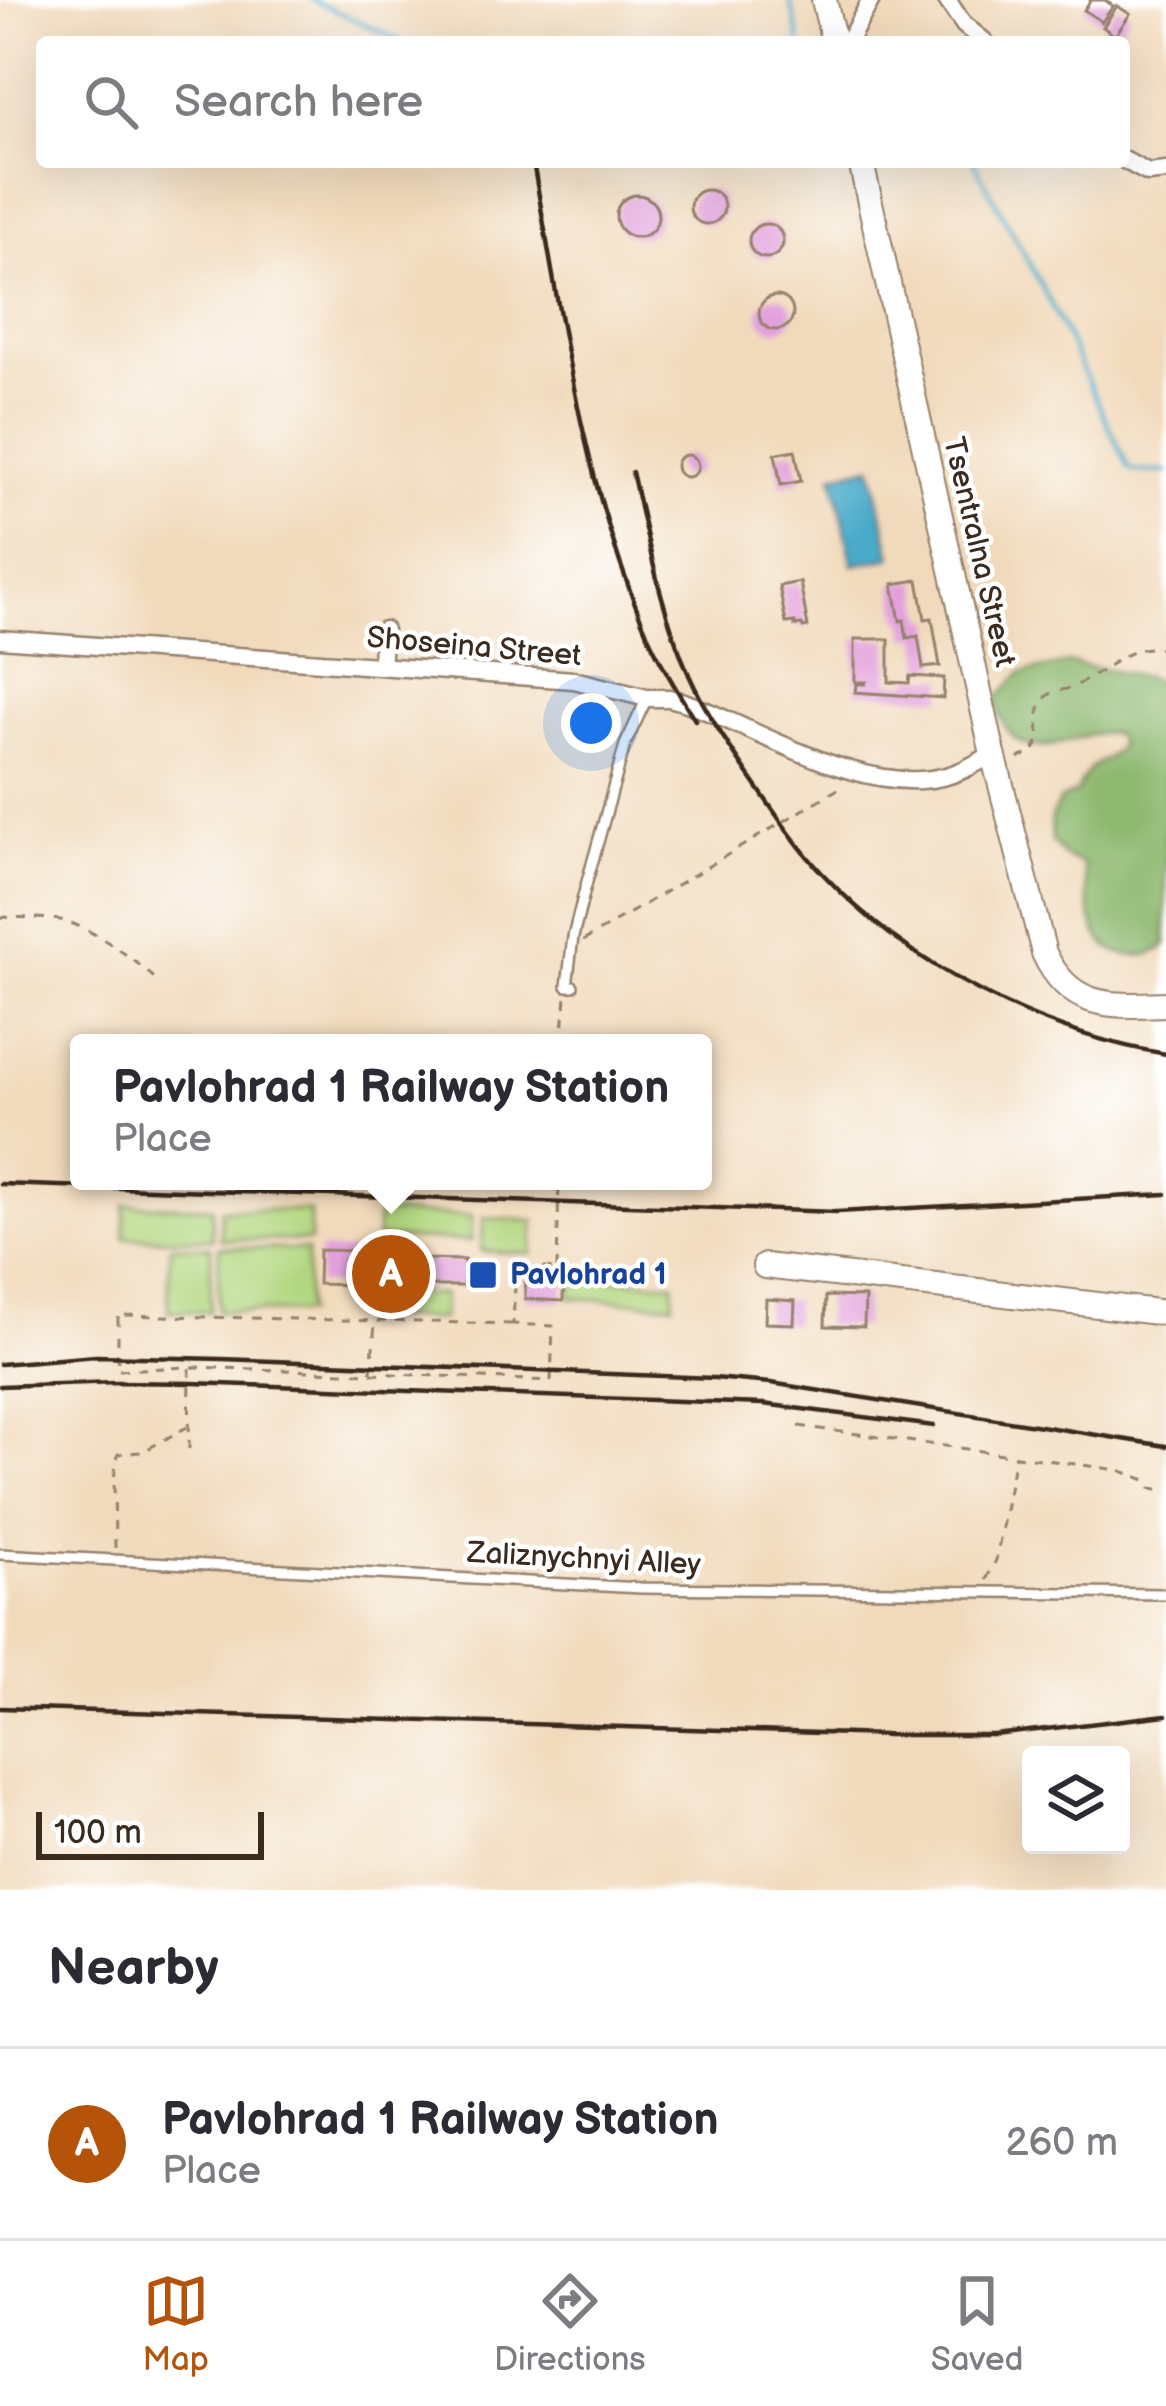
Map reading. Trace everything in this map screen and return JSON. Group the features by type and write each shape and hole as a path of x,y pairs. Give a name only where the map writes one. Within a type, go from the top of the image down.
{"street":[{"path":"824,0 833,36"},
{"path":"851,36 871,0"},
{"path":"947,0 978,36"},
{"path":"1130,163 1148,173 1166,171"},
{"name":"Tsentralna Street","path":"862,168 994,756 1044,953 1065,987 1090,1001 1166,1004"},
{"path":"381,666 384,630"},
{"name":"Shoseina Street","path":"0,640 574,680 684,702 783,747 914,781 942,777 994,756"},
{"path":"765,1266 1166,1313"}],"lane":[{"path":"570,986 572,949 585,889 625,745 647,698"},
{"name":"Zaliznychnyi Alley","path":"0,1554 641,1588 1166,1594"}],"path":[{"path":"994,756 1023,758 1034,751 1037,714 1043,699 1053,692 1090,679 1142,648 1166,649"},
{"path":"572,949 866,772"},
{"path":"0,917 65,921 116,947 160,984"},
{"path":"562,1034 570,986"},
{"path":"513,1324 516,1266 557,1269 559,1190"},
{"path":"118,1315 513,1324 553,1326 550,1382 190,1367 118,1370 118,1315"},
{"path":"371,1373 375,1321"},
{"path":"189,1449 190,1367"},
{"path":"115,1559 118,1454 142,1452 189,1426"},
{"path":"800,1426 1119,1470 1146,1480 1150,1488 1166,1490"},
{"path":"980,1590 996,1560 1016,1455"}],"green space":[{"path":"1069,663 1149,678 1166,688 1166,945 1150,954 1116,952 1105,945 1092,921 1083,864 1065,857 1052,841 1051,818 1060,800 1077,792 1088,772 1120,744 1113,733 1100,733 1027,745 1015,739 999,712 997,698 1021,673"},
{"path":"125,1205 212,1207 212,1239 125,1238"},
{"path":"221,1209 310,1211 310,1241 220,1239"},
{"path":"378,1213 472,1216 471,1241 377,1238"},
{"path":"484,1218 535,1221 532,1254 481,1251"},
{"path":"170,1246 211,1247 210,1312 168,1311"},
{"path":"219,1247 307,1250 306,1313 218,1311"},
{"path":"573,1277 674,1283 673,1304 571,1298"},
{"path":"376,1293 443,1295 442,1319 375,1317"}],"water":[{"path":"872,466 892,557 853,565 833,475"}],"building":[{"path":"1091,0 1105,0 1113,6 1102,22 1084,10"},
{"path":"1117,6 1130,14 1115,36 1103,27"},
{"path":"707,190 719,195 724,207 719,219 707,224 695,219 690,207 695,195"},
{"path":"637,195 652,201 658,216 652,231 637,237 622,231 616,216 622,201"},
{"path":"766,224 778,229 783,241 778,253 766,258 754,253 749,241 754,229"},
{"path":"776,296 788,301 793,313 788,325 776,330 764,325 759,313 764,301"},
{"path":"795,450 801,481 781,485 775,454"},
{"path":"687,455 698,466 687,477 676,466"},
{"path":"918,580 925,619 932,618 940,666 923,668 918,636 907,638 904,620 900,621 893,584"},
{"path":"800,582 808,627 803,628 786,623 779,586"},
{"path":"855,639 889,639 889,682 909,683 910,676 944,678 943,698 855,692 856,684 866,682 855,682"},
{"path":"319,1250 420,1252 419,1259 464,1260 463,1286 420,1286 420,1292 405,1292 405,1286 383,1286 383,1291 318,1284"},
{"path":"526,1270 564,1273 563,1301 525,1299"},
{"path":"826,1296 865,1297 864,1327 825,1326"},
{"path":"766,1299 795,1301 794,1324 765,1323"}],"waterway":[{"path":"312,0 390,36"},
{"path":"790,0 799,36"},
{"path":"977,168 1048,298 1129,468 1166,472"}],"railway":[{"path":"534,168 564,338 604,512 648,637 695,720"},
{"path":"632,472 663,601 695,688 750,777 822,873 895,938 979,991 1071,1030 1166,1054"},
{"path":"0,1184 70,1186"},
{"path":"179,1190 837,1212 1166,1194"},
{"path":"0,1364 96,1356 714,1378 1166,1446"},
{"path":"0,1386 191,1383 763,1404 934,1426"},
{"path":"0,1708 885,1735 994,1735 1166,1715"}],"place":[{"name":"Pavlohrad 1 Railway Station","path":"391,1274"},
{"name":"Pavlohrad 1","path":"483,1275"}]}
